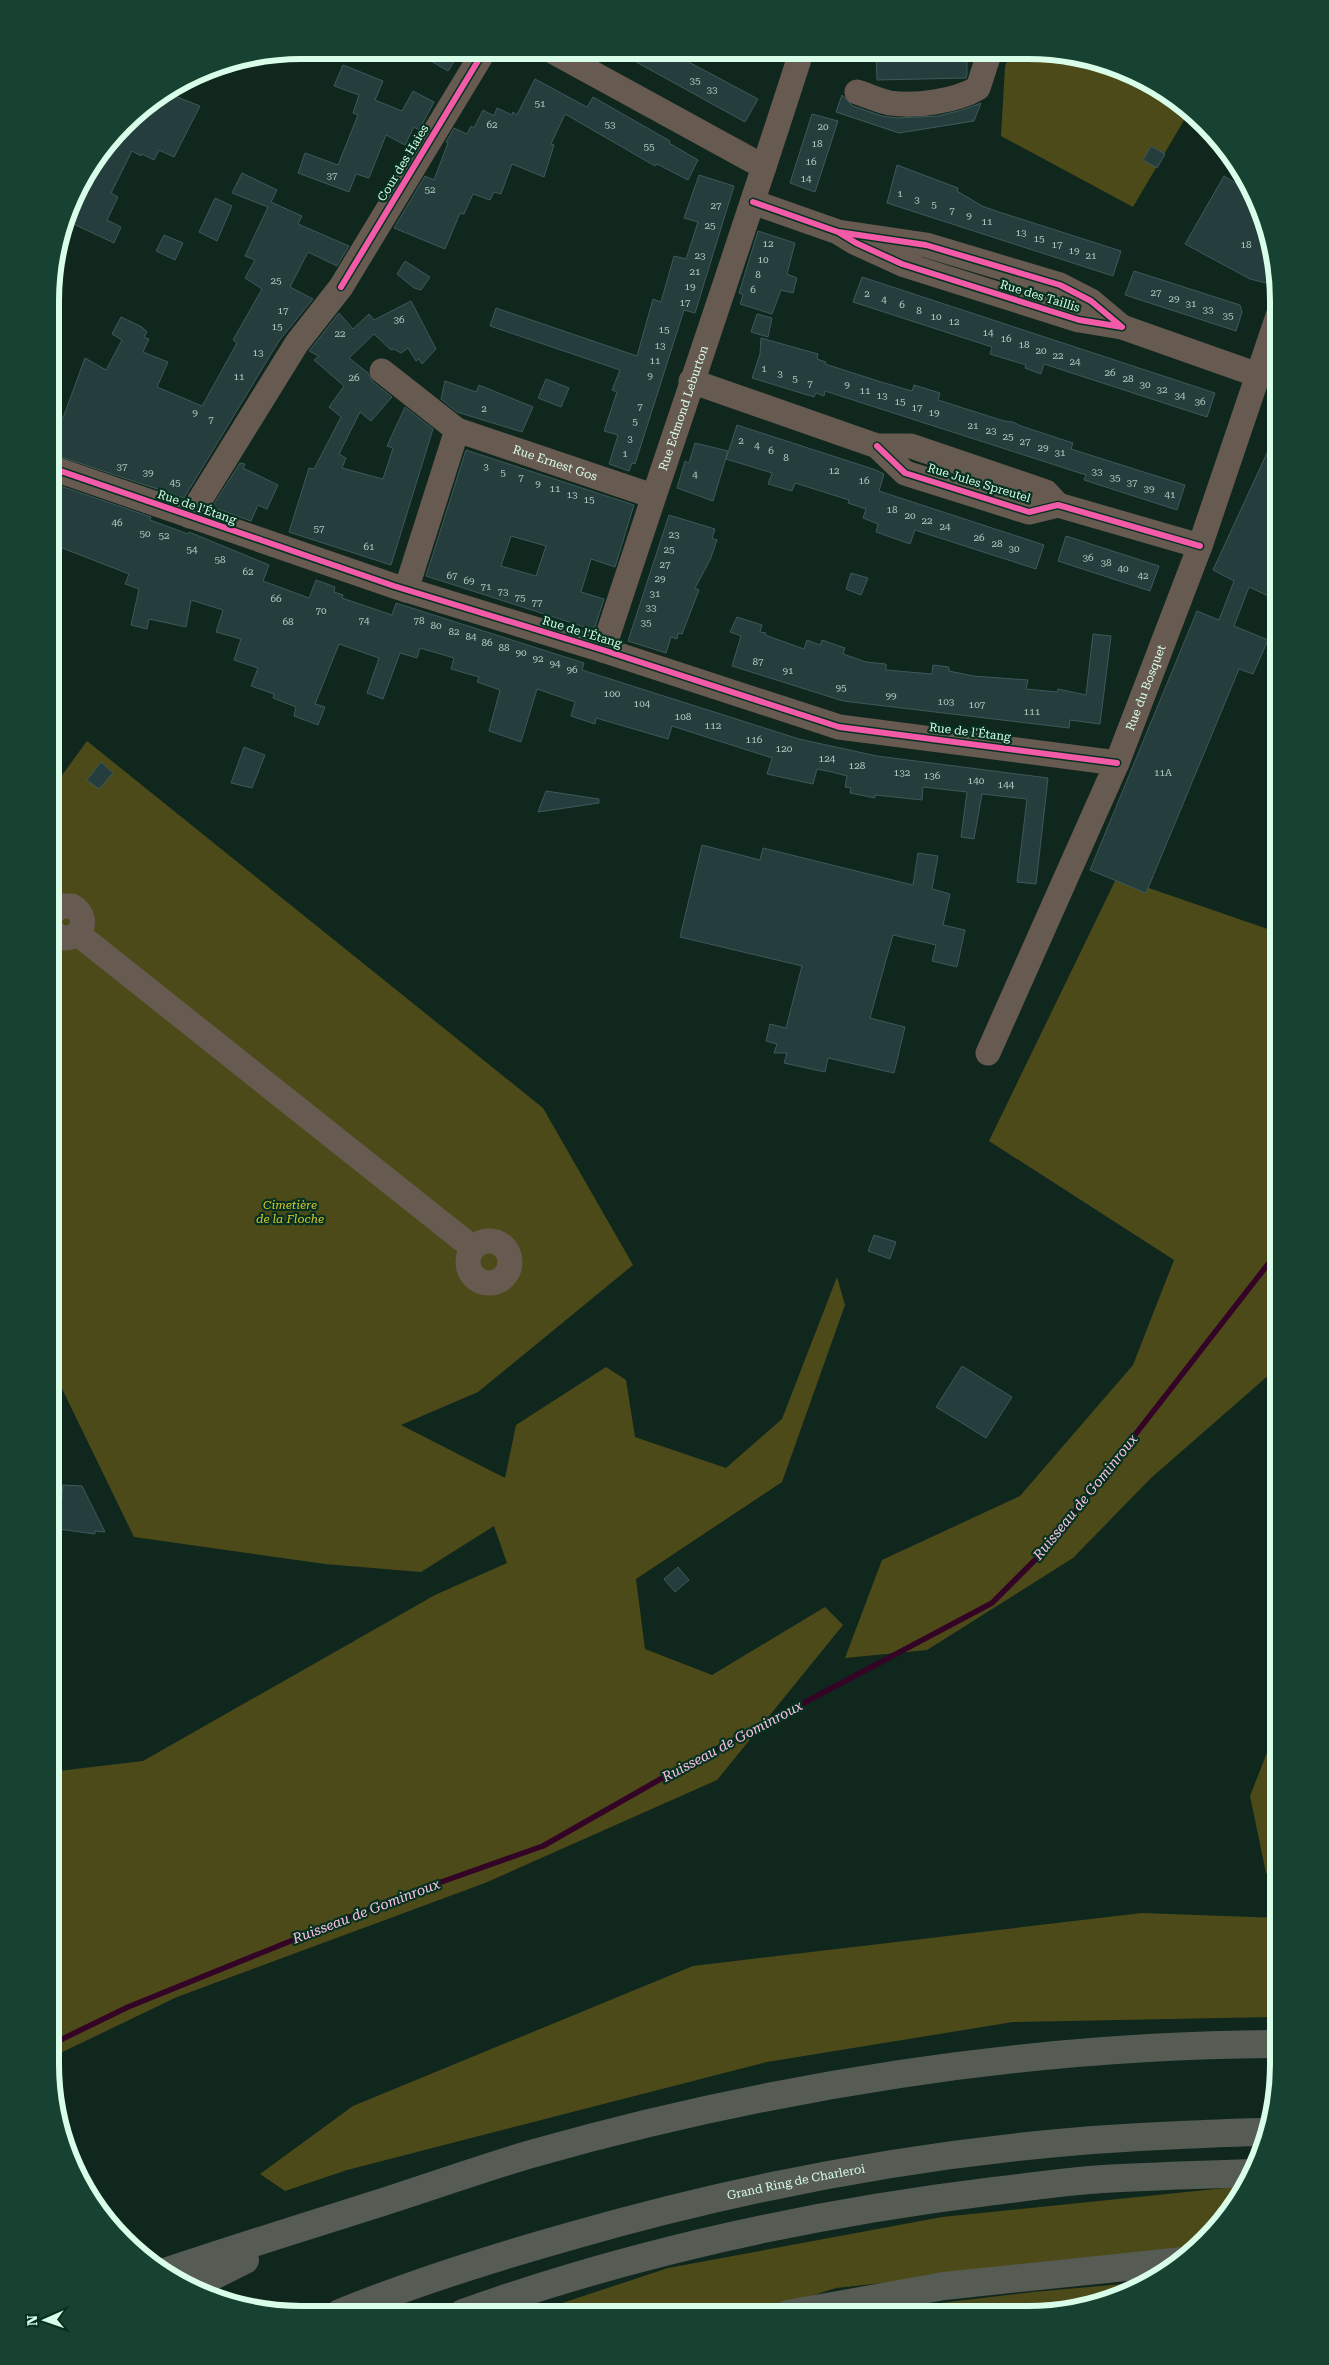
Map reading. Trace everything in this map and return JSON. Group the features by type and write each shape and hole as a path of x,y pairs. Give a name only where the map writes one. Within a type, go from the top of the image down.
{"highway":[{"path":"173,2269 531,2154 643,2126 807,2089 934,2070 1094,2052 1270,2044"},
{"name":"Grand Ring de Charleroi","path":"359,2306 490,2259 640,2216 788,2182 943,2156 1098,2138 1260,2132"},
{"path":"483,2306 650,2255 798,2221 948,2197 1101,2179 1244,2173"},
{"path":"198,2283 318,2222"},
{"path":"833,2306 944,2286 1166,2263"}],"street":[{"name":"Cour des Haies","path":"190,516 297,344 341,287 479,59"},
{"path":"567,59 764,167"},
{"name":"Rue Edmond Leburton","path":"603,650 691,381 754,202 799,59"},
{"path":"857,92 890,103 926,102 964,96 978,88 987,59"},
{"name":"Rue des Taillis","path":"754,202 838,232 856,243 902,264 1079,320 1122,327 1258,375"},
{"name":"Rue du Bosquet","path":"988,1053 1117,763 1200,546 1270,340"},
{"name":"Rue Ernest Gos","path":"382,371 457,430 654,496"},
{"name":"Rue Jules Spreutel","path":"691,381 877,446 911,446 1046,492 1058,506 1200,546"},
{"path":"406,590 457,430"},
{"name":"Rue de l'Étang","path":"59,470 406,590 603,650 839,727 1117,763"},
{"path":"59,907 66,905 77,909 83,921 78,934 66,939 59,937"},
{"path":"78,934 474,1248"}],"green space":[{"path":"1007,59 1044,59 1091,67 1121,77 1149,91 1186,117 1133,207 1001,136 1005,67"},
{"name":"Cimetière de la Floche","path":"87,741 543,1108 633,1265 478,1392 401,1425 505,1478 516,1425 606,1367 626,1380 635,1437 726,1468 782,1419 837,1277 845,1305 782,1482 636,1579 645,1649 712,1675 825,1607 843,1625 717,1780 485,1883 177,1997 59,2054 59,1771 143,1761 435,1595 507,1563 494,1526 421,1572 325,1564 134,1537 59,1382 59,779"},
{"path":"1117,877 1270,930 1270,1374 1151,1478 1073,1558 927,1650 845,1658 882,1560 1020,1496 1133,1365 1174,1260 989,1141"},
{"path":"1270,1745 1270,1874 1266,1873 1250,1796"},
{"path":"1142,1913 1270,1918 1270,2017 1013,2022 767,2062 347,2170 285,2191 260,2174 353,2106 693,1966"},
{"path":"1237,2187 1210,2224 1181,2251 836,2288 780,2306 553,2306 668,2268 942,2217"},
{"path":"1130,2283 1091,2298 1044,2306 915,2306 1033,2292"}],"building":[{"path":"428,59 456,59 448,71"},
{"path":"631,59 683,59 758,99 745,122"},
{"path":"876,59 967,59 966,78 877,80"},
{"path":"343,65 383,81 375,100 402,111 413,91 434,102 419,130 414,127 405,145 386,135 369,178 356,174 349,192 298,173 305,153 338,165 358,115 353,113 359,95 334,86"},
{"path":"535,79 587,107 593,97 670,141 669,143 698,160 688,180 657,164 655,166 565,114 551,144 554,145 544,177 512,164 501,194 494,192 490,200 473,194 464,214 460,213 445,249 394,228 425,176 434,180 448,143 446,142 454,128 467,134 471,126 474,128 483,110 494,116 497,108 512,115 513,112 517,115"},
{"path":"173,95 200,106 174,157 159,150 154,160 132,151 111,193 118,197 107,220 121,227 114,243 72,223 77,208 91,180 119,141 141,119 166,100"},
{"path":"842,95 853,106 882,116 899,118 938,116 981,103 974,121 899,133 836,112"},
{"path":"812,114 838,121 815,192 790,183"},
{"path":"1151,146 1165,154 1157,168 1143,160"},
{"path":"897,165 958,188 957,191 982,206 1121,251 1113,276 887,203"},
{"path":"242,173 277,190 271,202 302,216 298,224 349,246 337,266 308,252 290,287 313,299 279,341 184,498 59,456 59,417 63,418 85,358 106,370 122,340 112,334 121,317 142,327 147,332 144,337 149,339 143,352 168,362 157,387 202,406 237,343 233,340 262,289 245,278 255,260 245,256 268,207 232,193"},
{"path":"699,175 734,186 695,313 684,310 635,464 632,463 629,471 609,464 618,435 604,431 617,392 612,390 620,370 490,326 496,308 637,356 653,299 661,302 674,256 686,259 698,222 684,218"},
{"path":"1224,176 1241,186 1252,208 1266,254 1270,284 1250,279 1185,244"},
{"path":"215,198 232,206 217,241 199,232"},
{"path":"758,231 795,243 787,274 797,278 793,293 781,290 772,314 740,304 743,295 739,293"},
{"path":"164,235 183,243 175,260 156,251"},
{"path":"405,261 430,277 421,290 414,288 397,274"},
{"path":"1134,271 1240,305 1242,312 1236,331 1125,295"},
{"path":"862,277 1215,393 1207,417 1044,364 1041,374 1025,368 1026,365 990,354 992,347 853,302"},
{"path":"411,301 436,349 422,364 419,359 416,361 408,348 401,353 394,349 391,350 374,334 349,358 368,373 373,382 392,397 371,421 360,412 339,454 346,458 342,468 383,479 393,448 387,446 405,407 433,429 391,565 289,532 309,468 314,469 341,417 329,407 344,386 314,360 319,356 309,351 339,313 353,329 369,314 374,320"},
{"path":"757,314 772,318 768,337 751,332"},
{"path":"761,338 818,354 817,359 826,362 825,364 878,381 912,391 914,385 940,393 938,400 1004,421 1013,422 1073,443 1071,449 1185,485 1177,510 1084,480 1086,475 825,391 824,396 816,393 814,397 752,378 760,354"},
{"path":"546,379 569,388 561,407 538,398"},
{"path":"445,381 476,392 479,385 533,407 522,432 457,412 441,399"},
{"path":"737,425 876,470 884,474 879,491 1044,545 1036,569 915,530 910,544 876,532 878,524 863,518 866,509 848,503 849,500 795,483 792,491 768,484 772,473 726,459"},
{"path":"695,443 728,451 713,501 677,488 685,461 689,463"},
{"path":"1270,446 1270,597 1249,587 1234,626 1268,640 1253,674 1239,669 1146,893 1090,870 1197,611 1219,620 1234,581 1213,570"},
{"path":"466,450 634,505 615,567 591,559 581,592 604,599 594,630 426,576","holes":["511,536 546,546 536,576 501,566"]},
{"path":"240,463 245,464 243,468 278,485 267,509 258,505 251,521 212,507"},
{"path":"59,485 151,517 150,520 188,534 189,532 269,565 263,581 309,598 316,580 335,587 334,592 343,595 342,598 392,615 396,603 584,663 582,670 799,739 877,756 1048,778 1036,884 1017,882 1027,799 982,794 974,839 961,837 967,792 923,787 922,800 875,795 875,798 850,793 851,788 845,787 847,776 832,772 817,769 813,784 767,774 772,758 672,726 668,739 596,718 595,724 571,716 575,702 537,689 521,742 489,731 500,690 477,682 479,677 451,669 454,658 420,648 417,658 400,653 383,699 367,693 379,658 339,644 315,704 325,707 318,725 294,716 296,707 273,698 274,694 251,686 258,668 234,660 241,639 216,632 223,610 191,600 186,627 149,619 147,629 131,625 139,589 125,584 129,574 59,547"},
{"path":"669,515 715,529 712,538 717,540 710,560 695,588 699,590 682,634 678,633 677,639 671,637 666,653 628,641"},
{"path":"1066,536 1159,566 1150,591 1058,561"},
{"path":"851,573 868,578 861,595 846,589"},
{"path":"737,617 762,625 760,632 766,633 765,635 804,649 807,640 820,645 822,640 845,648 843,654 866,662 886,664 886,670 932,674 933,665 949,667 949,671 973,676 1028,680 1026,689 1057,692 1058,689 1086,695 1093,634 1111,636 1100,724 1070,720 1069,728 843,701 732,666 741,636 730,632"},
{"path":"244,747 265,755 252,788 231,783"},
{"path":"101,762 113,773 99,789 87,780"},
{"path":"546,791 599,799 599,803 538,812"},
{"path":"702,845 760,860 763,848 913,885 918,853 938,856 932,889 950,894 943,925 965,930 957,967 932,961 936,945 893,935 870,1018 905,1027 894,1073 828,1058 825,1072 784,1063 787,1053 774,1053 777,1044 766,1041 770,1024 786,1028 802,966 680,937"},
{"path":"874,1235 896,1242 890,1259 868,1251"},
{"path":"962,1366 1012,1397 986,1438 936,1407"},
{"path":"63,1485 82,1486 105,1532 95,1531 95,1534 59,1529"},
{"path":"678,1567 689,1580 675,1592 664,1579"}],"waterway":[{"name":"Ruisseau de Gominroux","path":"59,2041 128,2007 399,1897 543,1846 664,1777 992,1603 1046,1549 1270,1262"}],"cycle path":[{"path":"341,287 479,59"},
{"path":"753,202 838,232 926,245 1060,285 1091,301 1122,327 1079,320 902,264 856,243 838,232"},
{"path":"877,446 905,473 1029,512 1058,505 1200,546"},
{"path":"59,470 394,586 603,650 839,727 1117,763"}]}
